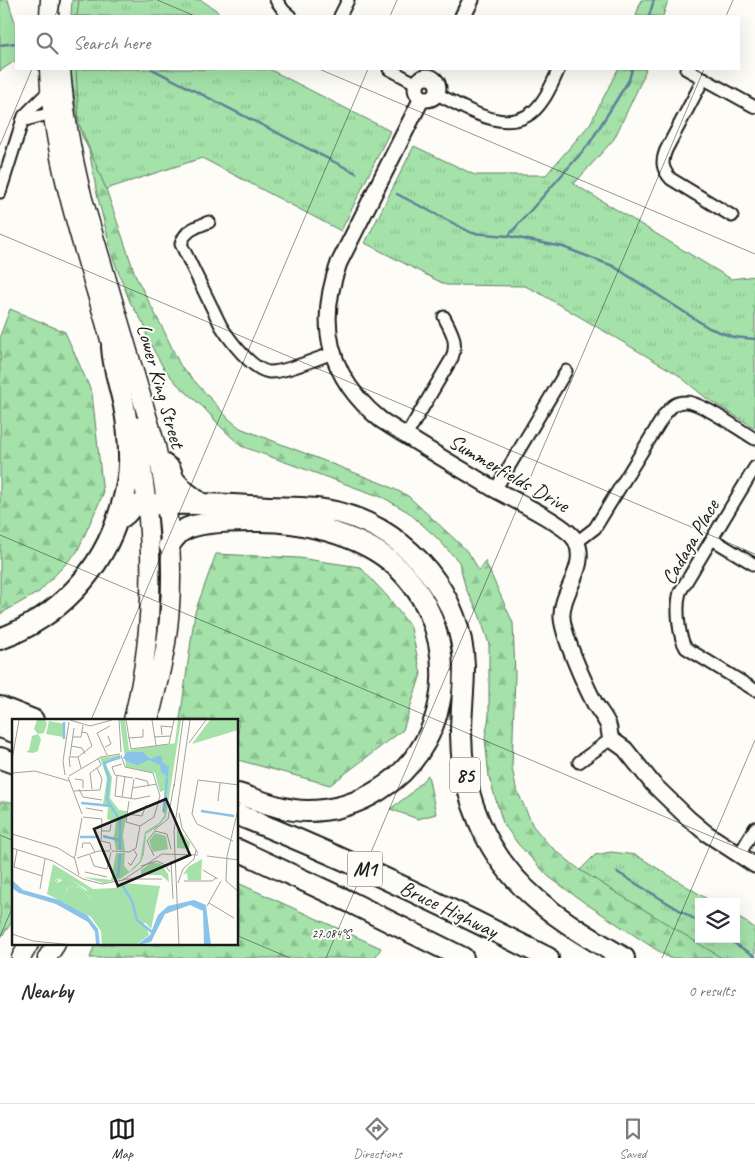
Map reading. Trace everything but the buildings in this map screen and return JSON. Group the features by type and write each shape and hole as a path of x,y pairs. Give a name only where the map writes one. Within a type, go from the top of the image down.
{"highway":[{"path":"0,639 38,621 70,596 98,561 118,520 126,489 130,457 124,408 113,360 112,347"},
{"path":"159,461 170,469 174,480 180,488 200,503"},
{"name":"85","path":"156,504 200,503 322,510 344,514 376,527 418,558 442,592 459,631 464,664 461,732 463,765 472,803 488,840 503,864 532,898 556,917 624,958"},
{"path":"118,520 132,507 156,504"},
{"path":"169,545 180,532 193,526 244,521 283,522 342,536 365,544 402,571 420,594 428,608 440,642 443,674 440,703 436,716 419,750 398,776 386,786 354,804 325,810 293,810 239,794"},
{"path":"0,707 30,719"},
{"path":"0,727 12,731"},
{"path":"0,758 12,762"},
{"name":"Bruce Highway","path":"239,815 446,906 548,958"},
{"name":"Bruce Highway","path":"239,850 350,902 462,958"}],"main road":[{"path":"49,15 50,0"},
{"path":"60,15 61,0"},
{"name":"Lower King Street","path":"49,70 83,200 159,461 156,504 150,532 150,604 144,665 133,719"},
{"name":"Lower King Street","path":"61,70 52,112 65,183 112,347 118,359 138,444 169,545 170,584 166,642 149,719"},
{"path":"21,958 28,946"},
{"path":"48,958 55,946"}],"street":[{"path":"276,0 289,15"},
{"path":"340,15 348,0"},
{"path":"464,15 471,0"},
{"path":"390,70 432,98 437,94"},
{"path":"437,94 491,120 516,120 527,116 537,108 558,70"},
{"path":"688,70 755,107"},
{"path":"419,91 422,78 435,74 437,94"},
{"path":"704,78 666,150 663,166 671,179 732,216"},
{"name":"Summerfields Drive","path":"419,91 333,279 327,314 333,353 345,383 364,407 406,436 495,490 549,519 577,542 578,561 562,606 564,628 588,689 608,725 611,739"},
{"path":"0,192 24,116 28,111 56,92"},
{"path":"22,121 52,112"},
{"path":"209,222 187,231 183,236 181,244 183,251 221,326 228,337 255,366 262,370 278,371 333,353"},
{"path":"406,436 455,350 453,333 444,318"},
{"path":"495,490 566,371"},
{"path":"577,542 595,528 665,414 676,403 687,401 701,406 755,439"},
{"name":"Cadaga Place","path":"755,467 680,592 678,605 681,639 686,648 755,690"},
{"path":"712,540 755,565"},
{"path":"579,762 611,739 625,749 653,784 688,818 706,833 755,865"},
{"path":"739,855 755,828"}],"green space":[{"path":"0,0 8,0 15,23 15,61 0,71"},
{"path":"72,0 97,0 102,15 71,15"},
{"path":"79,0 201,0 216,10 219,15 77,15"},
{"path":"641,0 668,0 663,15 636,15"},
{"path":"70,70 106,70 104,179 136,277 180,365 229,419 240,428 386,485 408,496 461,545 471,556 479,571 485,561 513,623 515,674 512,767 516,788 533,826 549,845 580,870 695,937 695,943 707,943 738,958 669,958 549,877 518,844 503,823 489,777 485,738 489,716 489,644 479,614 466,589 459,562 436,537 408,512 384,498 241,446 204,408 177,384 163,367 147,338 145,326 130,302 113,258 97,194 89,150 82,136"},
{"path":"76,70 271,70 390,131 341,231 202,158 106,189 79,124"},
{"path":"617,70 646,70 614,139 574,184 731,279 755,276 755,428 706,398 677,374 525,286 446,285 365,243 414,146 475,175 546,175 590,124"},
{"path":"10,309 65,332 92,393 103,494 77,552 39,592 0,614 0,336"},
{"path":"216,554 299,558 360,567 388,597 411,628 421,674 403,730 330,785 239,760 239,719 180,719 195,612"},
{"path":"428,775 436,814 418,819 390,809 409,795"},
{"path":"0,802 12,802 12,922 0,939"},
{"path":"611,852 636,855 706,898 695,898 695,941 580,870 595,855"},
{"path":"239,883 381,948 375,958 90,958 94,946 239,946"},
{"path":"740,919 755,928 755,958 722,958 698,943 740,943"}],"waterway":[{"path":"649,15 654,0"},
{"path":"0,45 15,43"},
{"path":"154,70 356,173"},
{"path":"509,235 589,144 629,80 632,70"},
{"path":"397,194 472,233 508,236 563,247 613,266 709,328 733,337 755,339"},
{"path":"617,872 695,920"},
{"path":"734,943 755,956"}]}
